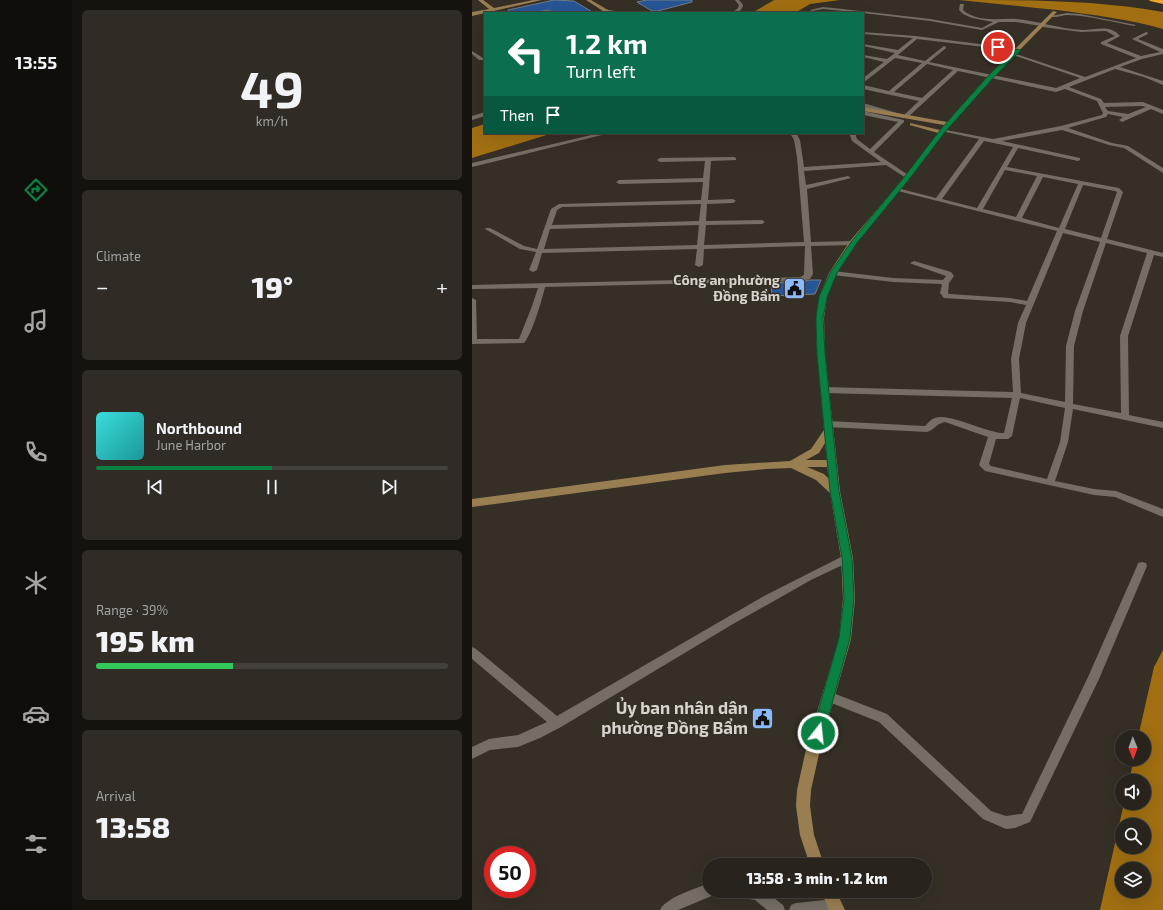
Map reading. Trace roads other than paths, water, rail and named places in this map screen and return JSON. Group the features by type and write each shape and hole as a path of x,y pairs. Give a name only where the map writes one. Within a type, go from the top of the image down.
{"highway":[{"path":"1152,0 1163,2"}],"main road":[{"path":"480,0 494,10"},
{"path":"472,14 540,0"},
{"path":"588,0 604,11"},
{"path":"815,858 807,835 803,806 804,790 828,696 845,638 849,599 847,558 835,491 824,390 820,318 823,297 833,273 853,243 908,177 944,129 991,76 1053,14"},
{"path":"866,113 903,119 944,129"},
{"path":"903,119 944,129"},
{"path":"788,464 815,451 828,427"},
{"path":"472,503 725,468 832,463"},
{"path":"788,464 804,469 820,477 835,491"},
{"path":"831,898 836,908"}],"street":[{"path":"735,12 741,5 737,0"},
{"path":"962,5 960,7 962,12 980,19 1023,21 1082,31 1101,30 1113,33 1118,36 1103,43 1141,58"},
{"path":"812,10 823,8 860,12"},
{"path":"864,12 930,20 982,29 990,27 998,21"},
{"path":"1053,14 1080,15 1134,25"},
{"path":"894,56 1056,90 1084,78 1141,58 1163,53 1162,50 1134,38 1146,33"},
{"path":"864,34 940,40 1016,52 1084,78"},
{"path":"864,34 934,42"},
{"path":"864,80 915,39"},
{"path":"864,46 898,52"},
{"path":"890,93 944,47"},
{"path":"472,53 481,59"},
{"path":"864,56 888,61"},
{"path":"1115,68 1146,76 1163,83"},
{"path":"870,152 957,69"},
{"path":"864,70 874,73"},
{"path":"864,87 923,100"},
{"path":"1064,87 1099,100 1105,112"},
{"path":"1102,105 1136,104 1152,107 1163,112"},
{"path":"864,105 903,119"},
{"path":"1122,120 1128,116 1152,107"},
{"path":"1105,112 1128,116"},
{"path":"992,141 1062,128 1104,116 1105,112"},
{"path":"472,118 484,114"},
{"path":"1062,128 1110,144 1126,147 1163,171"},
{"path":"944,129 1078,160"},
{"path":"472,165 602,134"},
{"path":"472,287 801,279 807,277 809,274 808,244 803,188 797,140 794,134"},
{"path":"852,134 854,140 908,177"},
{"path":"938,200 982,138"},
{"path":"978,210 1016,146"},
{"path":"699,265 702,247 708,159"},
{"path":"660,160 734,159"},
{"path":"1151,164 1163,162"},
{"path":"801,169 887,163"},
{"path":"1003,168 1117,189 1120,192 1079,311 1070,346 1069,406 1064,442 1050,483"},
{"path":"1018,219 1041,175"},
{"path":"803,188 848,178"},
{"path":"619,182 706,180"},
{"path":"828,427 927,429 938,420 945,419 993,435 1002,437 1008,436 1017,395 1015,359 1022,323 1081,183"},
{"path":"897,190 1163,255"},
{"path":"533,270 554,209 561,205 733,201"},
{"path":"548,227 762,222"},
{"path":"488,229 522,248 539,251 853,243"},
{"path":"1125,417 1124,336 1151,252"},
{"path":"914,263 948,274 950,276 945,283 944,294 947,296 1010,300 1030,304"},
{"path":"833,273 945,283"},
{"path":"472,300 473,342 517,342 523,339 532,314 535,311 542,285"},
{"path":"824,390 1017,395 1163,425"},
{"path":"993,435 984,465 985,467 1050,483 1094,492 1116,494 1163,513"},
{"path":"472,753 493,743 524,739 557,723 763,601 818,571 847,558"},
{"path":"828,696 883,718 987,815 1002,822 1015,823 1026,818 1093,679 1142,566"},
{"path":"472,652 557,723"},
{"path":"668,910 673,905 702,893"},
{"path":"763,898 778,910"},
{"path":"796,910 836,908"}],"place":[{"name":"Công an phường Đồng Bẩm","path":"795,288"},
{"name":"Ủy ban nhân dân phường Đồng Bẩm","path":"763,718"}]}
